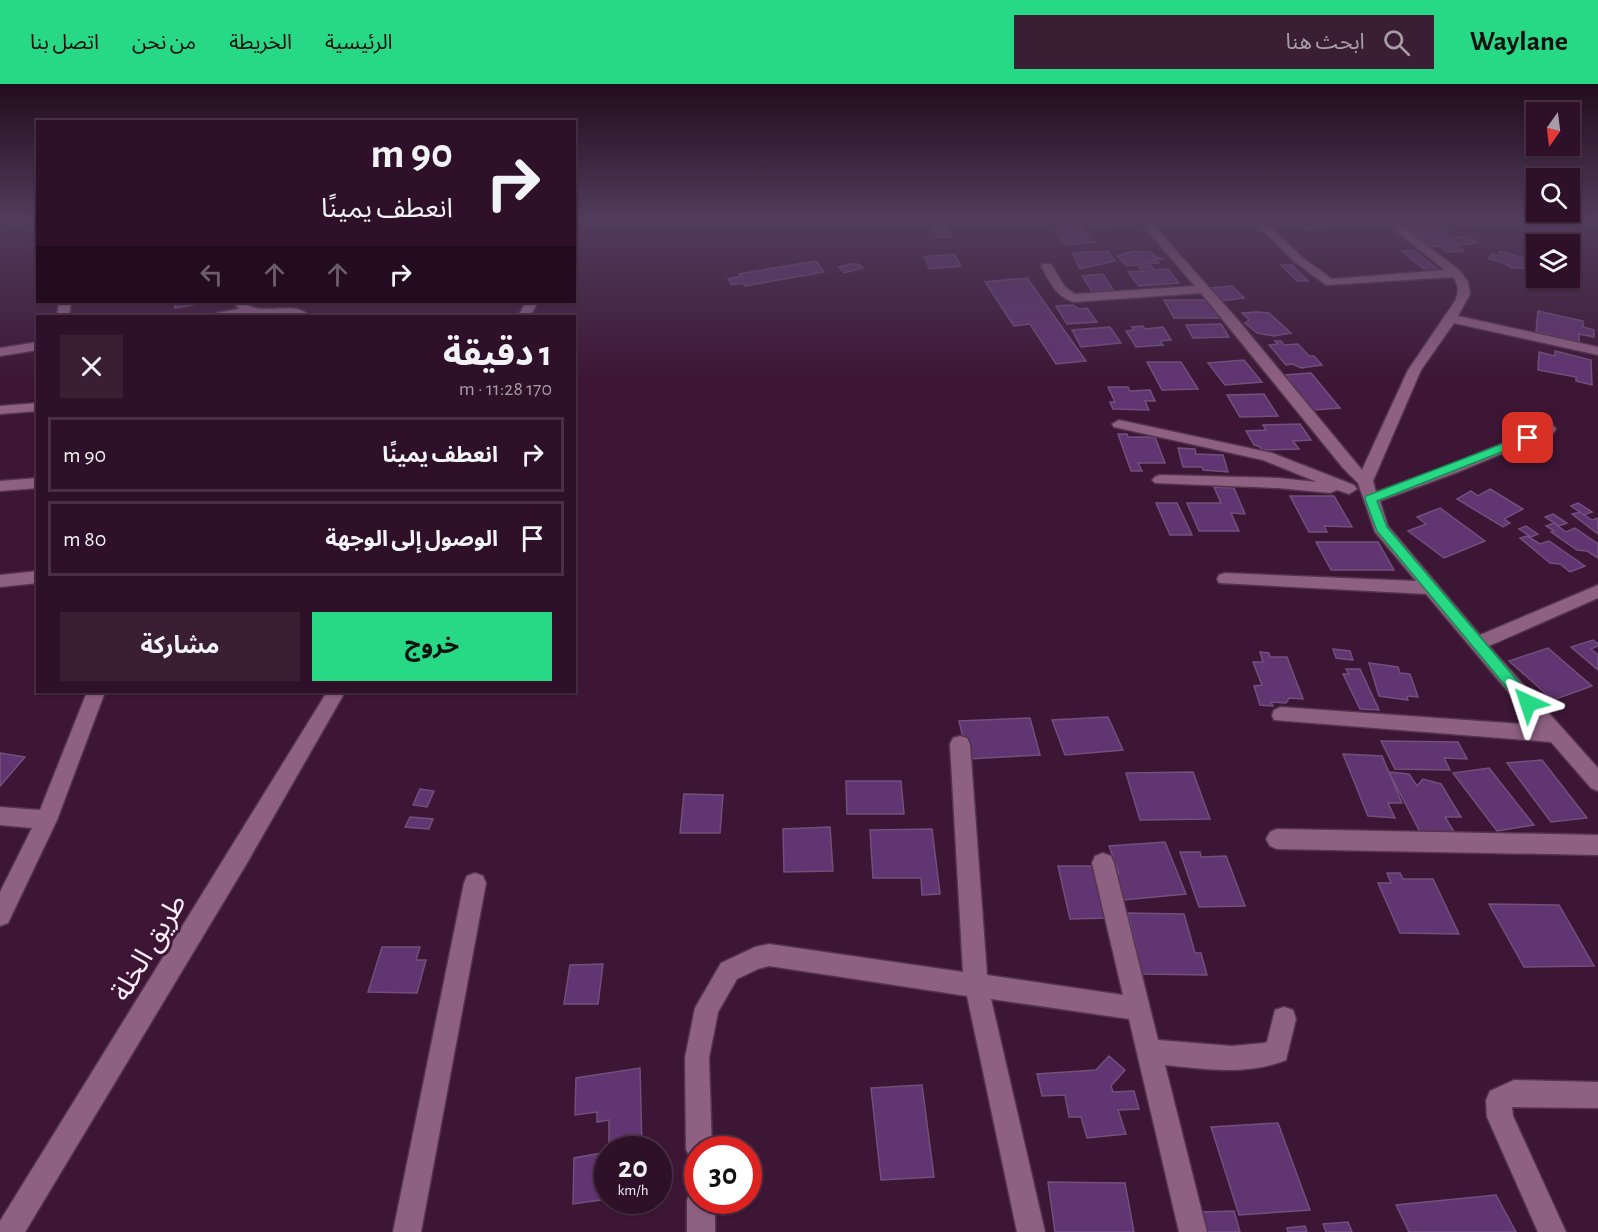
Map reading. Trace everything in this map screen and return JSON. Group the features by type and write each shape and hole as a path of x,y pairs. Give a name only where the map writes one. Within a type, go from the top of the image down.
{"street":[{"path":"1051,273 1060,290 1074,298 1204,289"},
{"path":"1190,273 1234,323 1368,491 1381,528 1477,644 1598,782"},
{"path":"1316,273 1330,283 1456,273 1464,285 1464,295 1424,354 1407,385 1368,491"},
{"path":"239,303 251,311"},
{"path":"226,315 251,311 302,315"},
{"path":"1449,318 1598,351"},
{"path":"0,352 36,346"},
{"path":"0,410 36,407"},
{"path":"1119,424 1267,456 1349,489"},
{"path":"1160,480 1278,483 1368,491 1453,469 1549,429"},
{"path":"0,486 36,483"},
{"path":"0,581 36,577"},
{"path":"1225,579 1430,588"},
{"path":"1477,644 1598,591"},
{"path":"0,915 47,820 96,693"},
{"name":"طريق الخلة","path":"9,1232 233,866 335,693"},
{"path":"1281,715 1556,734"},
{"path":"960,744 976,985 1031,1232"},
{"path":"0,816 47,820"},
{"path":"1277,839 1598,845"},
{"path":"1103,863 1193,1232"},
{"path":"407,1232 475,884"},
{"path":"699,1136 697,1058 707,1008 729,971 755,958 769,955 1138,1009"},
{"path":"1148,1051 1247,1058 1264,1056 1277,1051 1284,1019"},
{"path":"1552,1232 1500,1117 1499,1100 1514,1093 1598,1095"},
{"path":"701,1214 701,1232"}],"building":[{"path":"821,273 745,286 743,283 732,285 728,279 741,276 739,274"},
{"path":"1128,273 1171,273 1179,283 1139,286"},
{"path":"1289,273 1300,273 1308,281 1297,281"},
{"path":"1103,274 1114,291 1093,293 1082,276"},
{"path":"1027,278 1086,361 1056,364 1030,324 1014,326 985,282"},
{"path":"1232,286 1244,298 1220,301 1208,288"},
{"path":"1164,300 1209,300 1220,318 1174,318"},
{"path":"175,303 203,303 175,308"},
{"path":"1073,305 1079,309 1087,308 1097,322 1067,324 1056,306"},
{"path":"1538,311 1583,321 1583,327 1594,330 1594,337 1579,334 1579,342 1536,332"},
{"path":"1242,313 1269,313 1291,333 1274,336 1257,333 1245,323 1249,320"},
{"path":"1221,324 1229,337 1193,338 1186,325"},
{"path":"1143,326 1145,329 1163,327 1171,340 1160,341 1163,345 1136,347 1126,331 1134,330 1132,327"},
{"path":"1110,327 1121,343 1081,347 1072,330"},
{"path":"1275,341 1281,341 1284,345 1298,344 1322,365 1301,368 1293,364 1286,365 1269,345 1278,344"},
{"path":"1555,351 1591,360 1592,385 1576,381 1576,377 1538,370 1539,352 1555,356"},
{"path":"1244,360 1262,382 1225,385 1208,363"},
{"path":"1147,362 1181,362 1198,389 1162,390"},
{"path":"1311,373 1340,408 1313,410 1285,375"},
{"path":"1108,387 1128,387 1130,391 1150,390 1155,401 1145,401 1149,410 1113,409 1110,402 1115,402"},
{"path":"1264,394 1278,416 1240,417 1227,395"},
{"path":"1300,424 1311,440 1293,441 1299,449 1262,450 1254,445 1246,431 1266,430 1263,425"},
{"path":"1118,434 1127,434 1128,437 1155,437 1165,463 1138,463 1142,471 1131,471"},
{"path":"1178,448 1195,449 1196,454 1223,455 1228,472 1203,470 1202,467 1183,467"},
{"path":"1214,487 1234,488 1245,514 1231,513 1239,531 1199,531 1187,503 1221,503"},
{"path":"1490,489 1523,509 1504,519 1510,523 1503,527 1457,499 1471,491 1478,496"},
{"path":"1290,496 1334,496 1352,527 1324,526 1327,532 1309,532"},
{"path":"1156,503 1177,503 1192,535 1170,535"},
{"path":"1578,503 1592,512 1584,515 1571,506"},
{"path":"1440,508 1485,541 1444,558 1408,531 1426,524 1417,517"},
{"path":"1580,512 1592,520 1598,518 1598,534 1572,514"},
{"path":"1553,514 1567,523 1559,526 1545,517"},
{"path":"1554,523 1566,532 1575,528 1598,544 1598,558 1587,551 1577,550 1551,532 1554,531 1546,526"},
{"path":"1526,526 1538,534 1531,537 1519,529"},
{"path":"1527,536 1540,544 1549,541 1585,566 1570,572 1560,564 1550,563 1520,538"},
{"path":"1316,542 1378,542 1394,570 1331,570"},
{"path":"1593,640 1598,644 1591,649 1598,655 1598,670 1571,647"},
{"path":"1548,648 1592,686 1553,700 1509,661"},
{"path":"1333,649 1350,651 1353,660 1336,658"},
{"path":"1260,652 1269,653 1270,657 1287,657 1303,699 1289,698 1286,703 1271,702 1273,706 1260,705 1254,686 1262,685 1253,662 1263,662"},
{"path":"1369,663 1398,667 1400,673 1410,674 1418,697 1407,696 1408,700 1379,696"},
{"path":"1346,669 1360,669 1379,710 1360,709 1343,674 1349,674"},
{"path":"1108,717 1123,750 1065,755 1052,720"},
{"path":"1030,718 1040,755 968,759 959,721"},
{"path":"1381,741 1458,742 1467,759 1444,758 1450,770 1395,769"},
{"path":"0,753 25,757 0,786"},
{"path":"1343,754 1382,756 1402,803 1388,803 1395,818 1368,816"},
{"path":"1542,760 1587,818 1551,822 1507,763"},
{"path":"1489,768 1534,825 1497,831 1453,773"},
{"path":"1193,772 1210,819 1140,820 1126,773"},
{"path":"1389,772 1409,774 1417,786 1423,779 1441,784 1461,817 1445,817 1456,835 1420,832"},
{"path":"846,781 901,781 904,814 847,814"},
{"path":"420,789 434,791 427,807 413,805"},
{"path":"684,794 723,795 720,833 680,833"},
{"path":"410,817 433,819 429,829 405,827"},
{"path":"830,827 833,871 784,872 783,829"},
{"path":"932,829 940,894 922,895 921,878 873,878 870,830"},
{"path":"1165,842 1186,894 1123,900 1114,875 1119,874 1109,846"},
{"path":"1180,852 1200,852 1201,857 1226,856 1245,906 1199,907"},
{"path":"1058,866 1094,866 1108,918 1070,919"},
{"path":"1387,873 1400,873 1403,879 1433,879 1459,934 1400,933 1378,883 1391,883"},
{"path":"1489,904 1559,905 1594,966 1524,967"},
{"path":"1128,913 1184,914 1195,953 1201,953 1207,975 1142,974"},
{"path":"382,947 420,947 416,960 426,960 417,993 368,992"},
{"path":"603,964 598,1004 564,1004 570,965"},
{"path":"1109,1056 1125,1070 1111,1086 1113,1092 1134,1091 1139,1109 1118,1110 1126,1134 1087,1138 1081,1117 1069,1117 1065,1095 1042,1096 1037,1074 1096,1070"},
{"path":"640,1068 642,1136 609,1136 609,1120 597,1122 597,1112 575,1115 576,1078"},
{"path":"922,1085 934,1177 881,1180 871,1088"},
{"path":"1278,1123 1310,1210 1239,1215 1211,1127"},
{"path":"594,1154 594,1201 573,1204 574,1158"},
{"path":"1048,1182 1125,1183 1134,1232 1055,1232"},
{"path":"1496,1195 1516,1232 1409,1232 1396,1205"},
{"path":"1234,1211 1240,1232 1205,1232 1200,1212"},
{"path":"1348,1222 1352,1232 1326,1232 1323,1224"},
{"path":"1305,1226 1307,1232 1288,1232 1287,1228"}],"route":[{"path":"1528,438 1371,499 1381,528 1528,703"}]}
